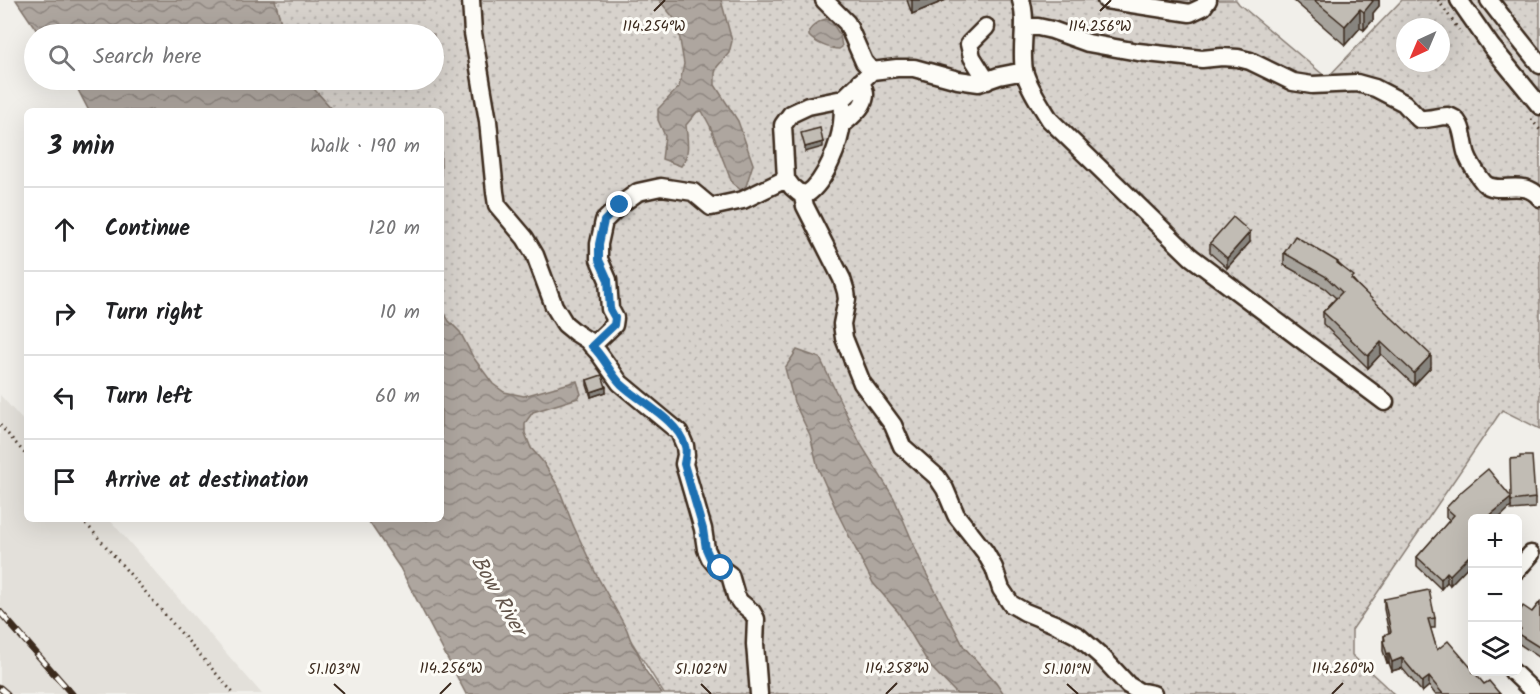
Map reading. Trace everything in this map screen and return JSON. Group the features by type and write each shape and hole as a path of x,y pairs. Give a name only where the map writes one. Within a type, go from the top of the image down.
{"street":[{"path":"471,0 472,33 488,121 497,205 525,238 535,255 554,306 566,324 598,351 620,383 679,432 685,446 684,464 703,529 706,549 715,564 730,575 736,596 756,619 755,644 759,694"},
{"path":"824,0 847,23 864,62 866,95 858,111 842,125"},
{"path":"1021,0 1024,27 1024,71 1050,120 1191,256 1385,402"},
{"path":"1106,0 1154,4 1190,13 1203,7 1208,0"},
{"path":"1459,0 1491,46 1540,106"},
{"path":"1489,0 1540,65"},
{"path":"986,27 969,44 972,57 987,81"},
{"path":"1024,27 1052,30 1088,43 1138,52 1202,59 1238,58 1250,61 1293,82 1312,85 1357,83 1375,88 1404,103 1419,119 1448,116 1456,120 1461,126 1467,157 1484,183 1491,187 1525,188 1540,198"},
{"path":"843,99 842,125 830,165 814,190 802,194 786,179 783,125 791,114 808,106 843,99 866,76 897,68 914,68 979,83 1024,71"},
{"path":"592,346 614,325 615,318 610,309 608,280 599,260 599,244 604,221 620,205 638,192 661,187 693,192 711,207 744,200 786,179"},
{"path":"802,194 805,206 842,279 847,299 842,324 844,338 862,384 888,418 902,446 937,477 956,515 985,552 994,568 1001,589 1011,604 1078,636 1128,685 1138,691 1153,694"},
{"path":"1522,563 1530,554"},
{"path":"1517,676 1536,694"}],"path":[{"path":"0,424 24,452"},
{"path":"85,522 234,694"}],"shaded area":[{"path":"257,0 1236,0 1327,78 1402,0 1540,0 1540,429 1502,410 1352,630 1352,655 1394,694 664,694 444,339 444,108 307,108 295,90 444,90 444,24 265,24"},
{"path":"0,395 24,422 24,522 112,522 262,694 0,694"}],"water":[{"path":"16,0 275,0 281,24 32,24"},
{"path":"659,0 721,0 732,41 729,53 717,67 715,85 738,121 753,164 746,186 741,190 732,183 702,111 697,112 686,125 687,151 681,166 662,159 665,136 658,120 658,109 679,87 684,64 677,22"},
{"path":"826,19 831,21 840,35 842,47 839,49 823,45 809,36 812,27"},
{"path":"78,90 315,90 331,108 87,108"},
{"name":"Bow River","path":"444,312 460,332 473,357 493,384 504,392 524,396 577,381 581,394 578,398 533,412 525,423 525,433 531,448 558,486 596,574 627,630 645,670 662,694 466,694 400,568 369,522 444,522"},
{"path":"797,350 820,358 860,443 894,498 925,571 964,647 1004,694 957,694 930,666 898,612 873,583 818,468 810,435 794,402 785,368"}],"building":[{"path":"1314,0 1373,1 1364,12 1360,9 1345,26"},
{"path":"820,128 823,142 805,147 801,133"},
{"path":"1233,217 1250,232 1227,258 1210,243"},
{"path":"1295,236 1338,262 1354,276 1351,279 1431,355 1414,373 1381,342 1368,356 1323,312 1342,292 1325,276 1284,253"},
{"path":"602,375 606,387 591,392 587,380"},
{"path":"1520,456 1532,456 1535,498 1511,501 1511,498 1491,514 1468,514 1468,557 1450,575 1447,572 1441,579 1417,557 1454,515 1446,508 1488,469 1511,497 1510,459 1520,458"},
{"path":"1429,590 1435,618 1428,619 1437,650 1448,641 1468,664 1468,676 1477,676 1484,684 1489,681 1500,694 1443,694 1429,677 1422,682 1402,658 1392,662 1383,641 1384,636 1391,632 1384,599"},
{"path":"1540,602 1539,647 1522,636 1522,608 1523,606 1532,612"}],"railway":[{"path":"0,612 72,694"},
{"path":"0,688 7,694"}],"route":[{"path":"620,205 604,221 599,244 599,260 608,280 610,309 615,318 614,325 592,346 620,383 679,432 685,446 684,464 703,529 706,549 710,558 721,568"}]}
